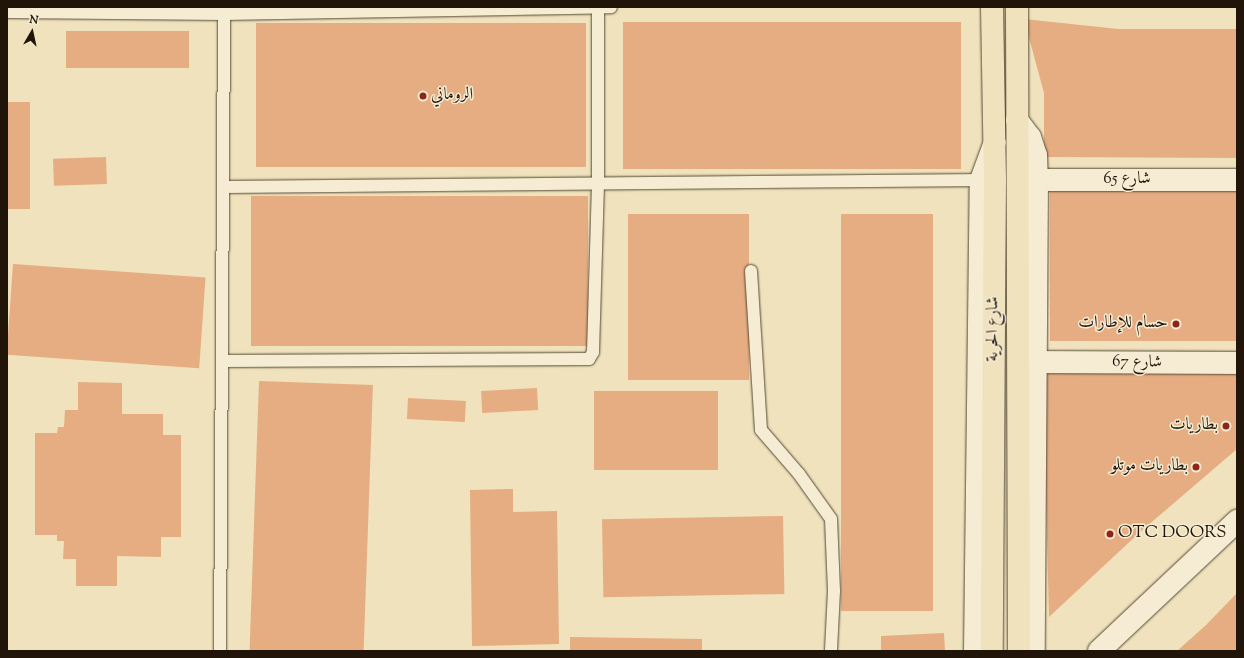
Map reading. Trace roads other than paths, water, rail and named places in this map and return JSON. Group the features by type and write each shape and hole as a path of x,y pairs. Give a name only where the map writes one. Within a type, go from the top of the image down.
{"main road":[{"name":"شارع الحرية","path":"992,7 995,142 1008,180"},
{"name":"شارع الحرية","path":"992,651 1006,206 1008,180 1017,120 1017,7"},
{"name":"شارع الحرية","path":"1006,206 1019,651"}],"street":[{"name":"شارع 65","path":"1008,180 1237,180"},
{"path":"1008,180 1038,362 1034,651"},
{"path":"975,651 1008,180"},
{"name":"شارع 67","path":"1038,362 1237,364"},
{"path":"1099,651 1237,521"}],"lane":[{"path":"224,361 589,359 593,352 598,182 598,7"},
{"path":"7,12 611,7"},
{"path":"220,651 224,361 224,10"},
{"path":"225,187 598,182 1008,180"},
{"path":"751,271 761,430 799,474 831,519 834,591 831,651"}],"place":[{"name":"الروماني","path":"423,96"},
{"name":"حسام للإطارات","path":"1176,324"},
{"name":"بطاريات","path":"1226,426"},
{"name":"بطاريات موتلو","path":"1196,467"},
{"name":"OTC DOORS","path":"1110,534"}]}
